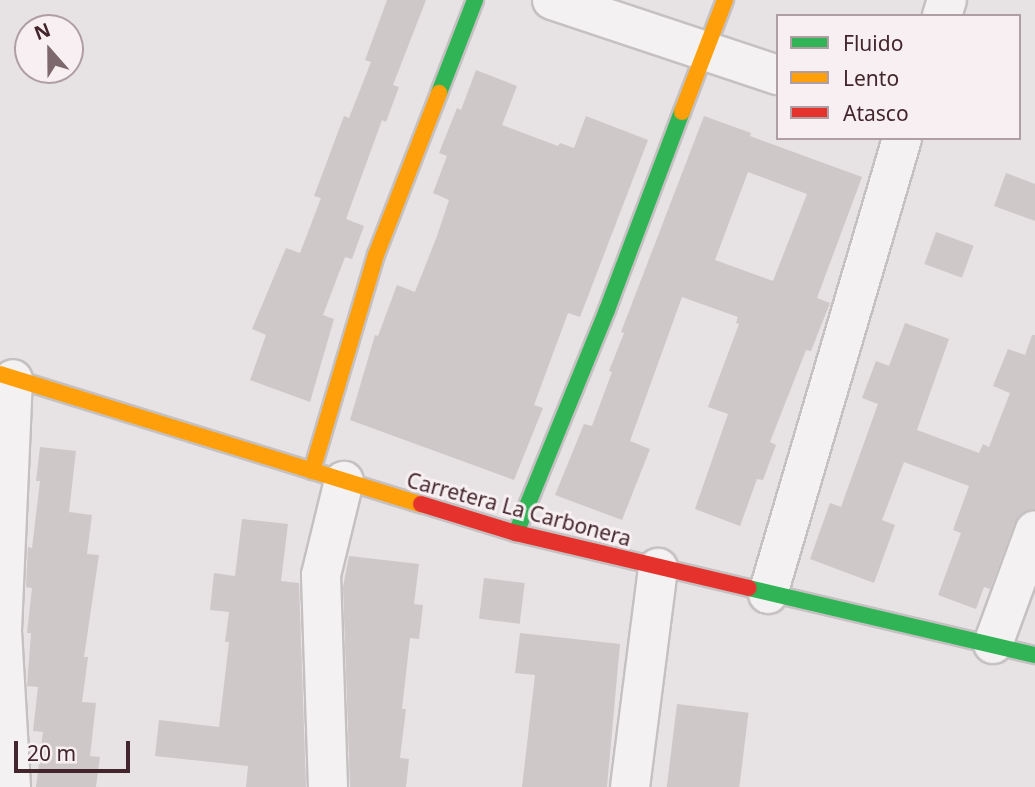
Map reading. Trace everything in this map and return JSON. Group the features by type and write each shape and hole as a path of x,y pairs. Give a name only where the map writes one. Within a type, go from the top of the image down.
{"street":[{"path":"328,787 321,575 328,476 376,255 475,0"},
{"path":"552,0 776,74"},
{"path":"516,533 607,310 725,0"},
{"path":"768,594 901,140"},
{"path":"6,376 2,630 11,787"},
{"name":"Carretera La Carbonera","path":"6,376 516,533 1035,655"},
{"path":"993,644 1035,530"},
{"path":"630,787 657,568"}],"building":[{"path":"387,0 426,0 393,85 399,87 386,122 382,120 346,219 364,226 352,259 345,257 323,315 334,319 310,402 250,380 266,335 252,329 286,248 300,253 321,198 314,196 344,116 349,118 371,62 365,60"},
{"path":"476,70 517,86 502,125 558,146 560,143 574,148 586,116 648,140 580,317 568,313 534,405 543,408 514,480 350,420 375,335 378,336 397,285 415,292 437,236 449,200 433,193 447,156 439,153 457,108 461,110"},
{"path":"704,116 862,177 817,298 830,303 811,351 806,350 770,442 776,445 763,480 757,479 740,526 695,509 728,414 708,407 739,324 736,323 738,317 682,297 630,441 650,449 622,520 555,495 584,424 592,426 612,372 609,371 624,333 621,332","holes":["748,172 807,194 773,281 715,260"]},
{"path":"1006,173 1035,184 1035,221 994,206"},
{"path":"936,232 974,246 962,278 924,264"},
{"path":"905,323 949,339 917,430 979,453 983,444 989,447 1010,393 993,386 1008,349 1025,355 1032,335 1035,335 1035,509 1022,513 1015,522 990,589 984,587 976,609 938,595 961,533 953,530 969,486 904,462 882,520 895,525 874,583 810,559 830,503 841,507 878,404 862,398 876,361 889,366"},
{"path":"40,447 76,451 69,512 92,515 87,554 99,555 84,657 88,657 82,702 96,703 90,756 100,757 96,787 36,787 43,732 33,731 38,687 27,686 31,633 27,633 32,588 26,587 28,547 32,548 40,481 36,481"},
{"path":"242,519 288,524 281,581 299,583 306,787 246,787 248,766 155,756 159,720 219,727 229,642 225,642 229,612 210,610 214,573 235,576"},
{"path":"349,556 419,564 414,604 423,605 419,639 410,638 402,709 406,709 400,758 409,759 406,787 350,787 343,587"},
{"path":"484,578 525,583 520,624 479,619"},
{"path":"520,633 620,644 607,787 522,787 535,675 515,673"},
{"path":"677,704 748,713 739,787 667,787"}],"traffic: fast":[{"path":"439,93 475,0"},
{"path":"516,533 607,310 682,112"},
{"path":"749,588 1035,655"}],"traffic: slow":[{"path":"682,112 725,0"},
{"path":"312,471 376,255 439,93"},
{"path":"0,374 421,504"}],"traffic: jam":[{"path":"421,504 516,533 749,588"}]}
